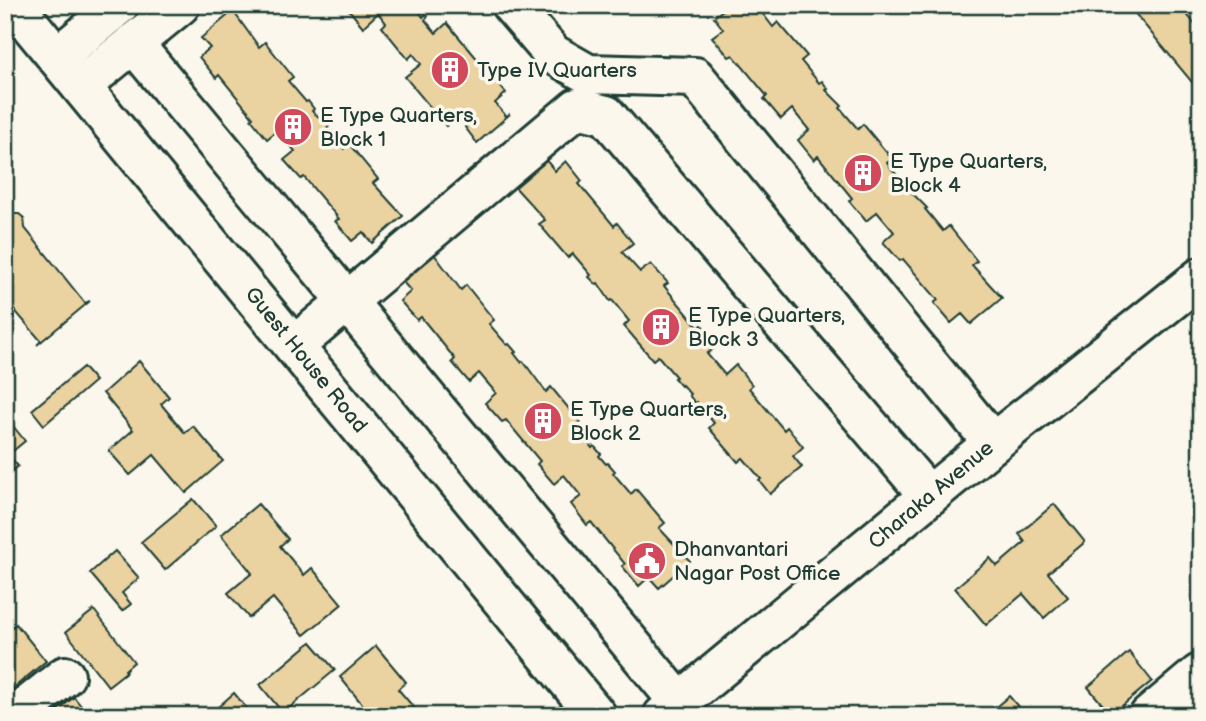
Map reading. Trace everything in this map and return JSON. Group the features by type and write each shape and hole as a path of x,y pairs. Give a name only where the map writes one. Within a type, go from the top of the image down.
{"street":[{"path":"5,9 12,5"},
{"name":"Guest House Road","path":"12,5 597,716"},
{"path":"57,57 119,5"},
{"path":"81,86 180,5"},
{"path":"511,5 553,54 588,74 695,77 993,443"},
{"path":"133,43 347,302 671,709"},
{"path":"295,346 577,108 606,114 929,496"},
{"name":"Charaka Avenue","path":"671,709 993,443 1201,277"},
{"path":"1149,716 1199,674"},
{"path":"15,716 65,676"}],"building":[{"name":"Type IV Quarters","path":"345,5 414,5 423,17 426,14 428,16 425,20 436,33 447,23 506,93 495,103 506,116 510,114 477,143 465,127 470,122 462,112 446,126 405,77 421,64 413,54 408,59 382,27 386,23 378,13 363,27"},
{"name":"E Type Quarters, Block 4","path":"729,5 756,5 773,27 778,22 807,56 801,61 819,83 822,81 828,89 826,90 842,106 840,108 858,129 863,124 892,159 887,163 904,184 907,183 913,191 911,192 927,208 925,209 943,231 949,226 977,261 972,265 1002,298 971,324 962,314 951,323 934,303 938,300 903,259 900,261 883,242 894,232 877,212 866,221 849,201 852,198 818,156 814,160 798,140 809,130 792,109 781,119 764,99 767,96 733,55 729,57 712,37 723,29 714,17"},
{"path":"1128,5 1179,5 1201,31 1201,93"},
{"name":"E Type Quarters, Block 1","path":"233,11 259,47 265,42 293,77 288,81 306,102 308,101 314,109 312,111 329,126 327,128 344,149 350,145 378,179 373,183 403,216 372,243 363,232 352,241 335,221 339,219 304,177 301,179 284,160 295,151 278,130 267,139 219,75 216,78 199,57 210,48 201,38"},
{"name":"E Type Quarters, Block 3","path":"546,160 555,171 566,161 582,181 579,184 614,226 617,223 633,243 622,252 640,272 651,264 668,283 664,286 699,328 702,325 718,345 707,354 725,375 736,365 752,385 749,388 784,430 787,427 803,447 793,456 802,467 770,494 743,458 738,462 709,428 714,423 658,356 653,360 624,326 629,321 598,283 589,277 591,275 573,254 568,258 539,224 545,220 514,186"},
{"path":"11,214 19,214 24,218 25,228 85,303 90,301 37,345 41,341 5,299 5,218"},
{"name":"E Type Quarters, Block 2","path":"434,254 461,290 466,285 494,320 489,324 516,352 514,353 546,392 551,387 580,422 574,426 592,448 594,446 601,454 599,456 615,471 613,473 631,494 636,489 665,523 659,528 690,561 659,588 649,577 639,586 591,522 587,525 571,504 581,496 564,475 554,484 537,464 540,461 506,420 502,422 485,403 496,393 479,373 469,382 452,362 455,359 421,317 417,320 400,301 411,291 402,281"},
{"path":"139,361 169,397 161,404 185,433 193,426 223,461 186,493 154,455 130,475 109,451 133,430 103,393"},
{"path":"83,367 95,381 44,425 32,410"},
{"path":"13,426 25,441 8,455 18,466 8,474 5,470 5,433"},
{"path":"193,499 216,526 165,570 141,542"},
{"path":"258,504 288,539 280,546 304,575 312,568 342,604 304,635 273,598 249,618 228,593 252,573 221,535"},
{"path":"1054,504 1085,542 1048,573 1068,597 1044,618 1023,594 986,625 955,588 990,558 997,566 1025,542 1019,534"},
{"path":"115,551 139,578 122,593 131,604 122,611 90,573"},
{"path":"94,610 134,662 108,686 66,632"},
{"path":"16,624 46,661 5,695 5,633"},
{"path":"311,642 335,670 283,713 260,685"},
{"path":"376,646 406,682 398,689 421,716 370,716 340,677"},
{"path":"1129,652 1152,681 1111,715 1088,687"},
{"path":"234,693 253,716 209,715"},
{"path":"1009,696 1026,716 985,716"},
{"path":"74,697 89,716 51,716"},
{"path":"813,708 820,716 804,716"}],"place":[{"name":"Type IV Quarters","path":"450,70"},
{"name":"E Type Quarters, Block 1","path":"293,127"},
{"name":"E Type Quarters, Block 4","path":"863,173"},
{"name":"E Type Quarters, Block 3","path":"661,327"},
{"name":"E Type Quarters, Block 2","path":"543,421"},
{"name":"Dhanvantari Nagar Post Office","path":"647,561"}]}
